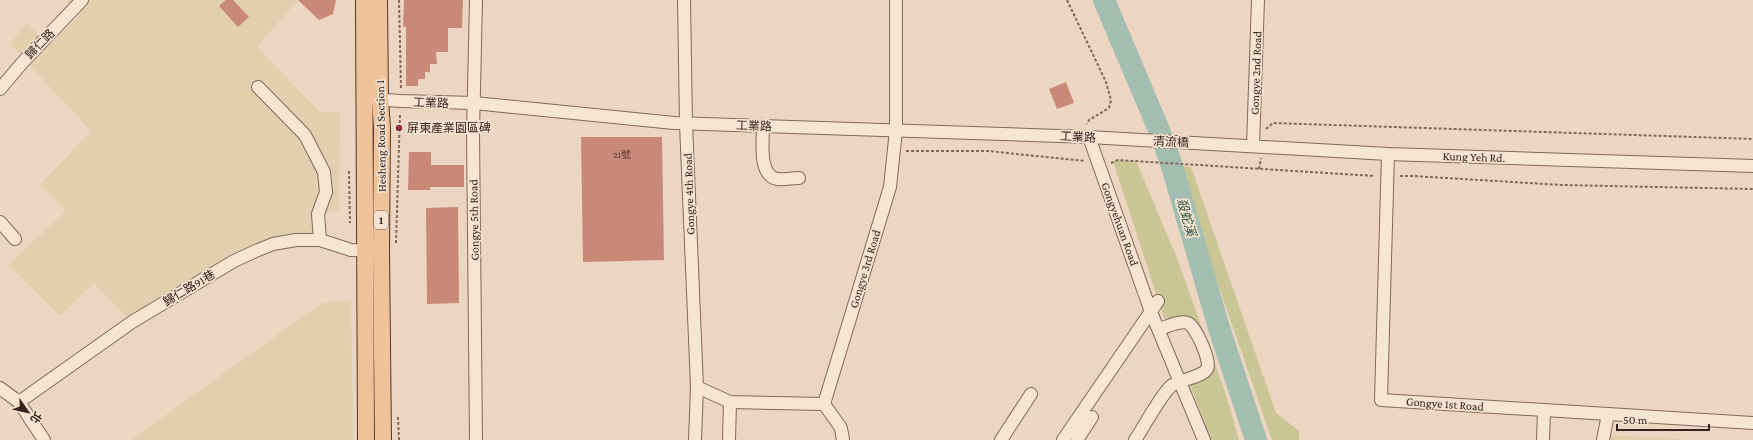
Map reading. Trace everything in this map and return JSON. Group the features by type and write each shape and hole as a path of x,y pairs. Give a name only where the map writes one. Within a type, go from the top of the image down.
{"main road":[{"name":"Hesheng Road Section 1","path":"364,0 364,98 383,440"},
{"name":"Hesheng Road Section 1","path":"366,440 373,250 382,128 380,99 380,0"}],"street":[{"name":"歸仁路","path":"0,89 22,63 82,0"},
{"name":"Gongye 5th Road","path":"476,0 473,132 476,440"},
{"name":"Gongye 4th Road","path":"684,0 686,124 697,387"},
{"name":"Gongye 3rd Road","path":"824,404 890,187 896,130 896,0"},
{"name":"Gongye 2nd Road","path":"1258,0 1258,147"},
{"path":"258,87 305,135 324,172 326,192 318,214 320,240"},
{"name":"工業路","path":"364,98 474,104 686,124 1089,137 1146,141"},
{"path":"763,126 763,161 766,170 771,176 778,179 799,178"},
{"name":"Gongyehuan Road","path":"1089,137 1151,312 1204,440"},
{"name":"清流橋","path":"1146,141 1195,143"},
{"name":"Kung Yeh Rd.","path":"1195,143 1388,154 1753,166"},
{"name":"Gongye 1st Road","path":"1388,154 1381,400 1753,423"},
{"path":"0,222 16,239"},
{"name":"歸仁路91巷","path":"19,402 132,322 234,261 273,244 296,240 320,240 351,250 373,250"},
{"path":"1063,440 1158,301"},
{"path":"1135,440 1172,385 1203,373 1208,369 1209,363 1197,333 1190,324 1182,322 1159,329"},
{"path":"696,440 697,387 730,402 824,404 841,428 843,440"},
{"path":"0,388 19,402 44,440"},
{"path":"1001,440 1031,394"},
{"path":"729,440 730,402"},
{"path":"1543,440 1544,410"},
{"path":"1603,440 1608,414"},
{"path":"1076,440 1092,417"}],"path":[{"path":"396,244 401,101 399,0"},
{"path":"1067,0 1106,82 1111,100 1109,108 1089,120 1086,126 1089,137"},
{"path":"1259,169 1258,147 1263,134 1273,123 1753,139"},
{"path":"894,146 906,151 988,151 1080,159 1087,162 1095,170 1101,170 1113,161 1118,160 1387,177 1413,176 1562,186 1753,189"},
{"path":"398,416 399,440"}],"shaded area":[{"path":"66,0 298,0 257,47 320,112 340,112 339,210 318,214 320,240 273,244 132,322 94,283 60,316 8,265 66,211 40,185 91,131 10,44 27,23 48,46 80,14"},
{"path":"1113,161 1136,161 1177,258 1225,392 1239,440 1211,440 1188,379 1208,369 1190,324 1167,327"},
{"path":"1177,166 1191,167 1276,413 1299,431 1299,440 1272,440"},
{"path":"351,300 353,440 131,440 322,303"},
{"path":"1604,435 1684,439 1684,440 1603,440"}],"building":[{"path":"226,0 233,0 249,17 238,27 219,6"},
{"path":"298,0 336,0 333,14 319,20"},
{"path":"404,0 463,0 462,28 448,28 448,52 436,52 437,64 430,64 430,72 425,72 425,79 418,79 418,86 406,86 406,27 403,27"},
{"path":"1066,82 1074,103 1057,109 1049,89"},
{"path":"581,137 662,137 664,260 583,262"},
{"path":"409,152 431,152 431,165 464,165 464,187 430,187 430,190 408,190"},
{"path":"458,207 459,303 427,304 426,208"}],"waterway":[{"name":"殺蛇溪","path":"1104,0 1159,130 1171,163 1219,328 1256,440"}],"place":[{"name":"屏東產業園區碑","path":"399,128"}]}
